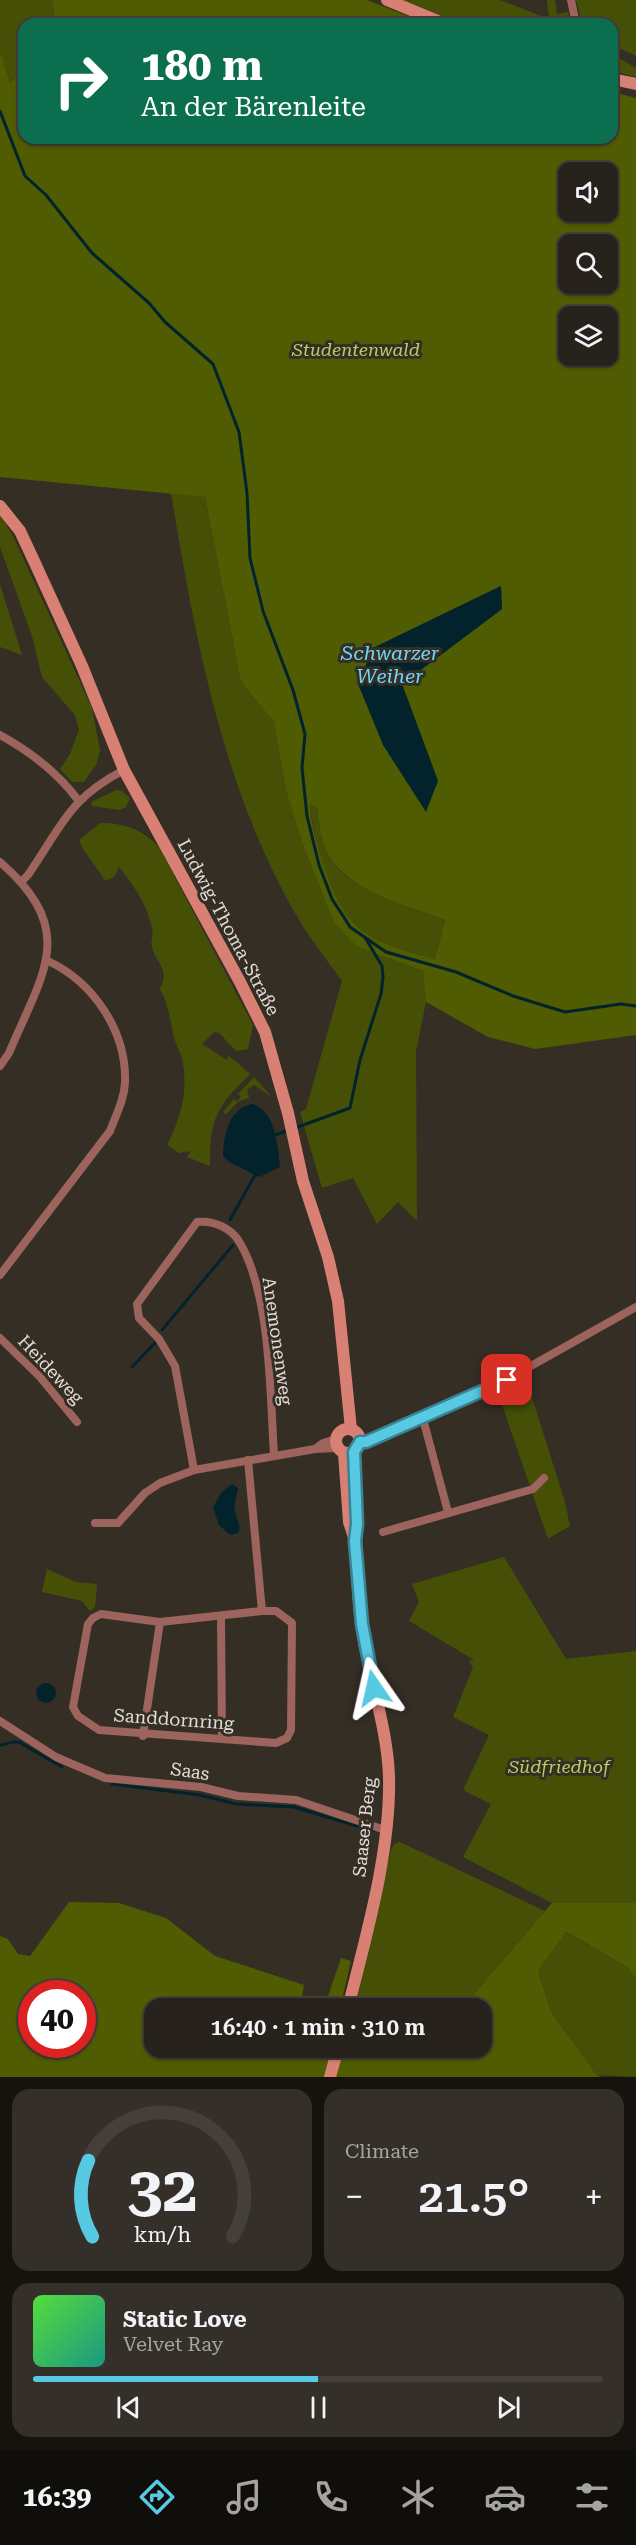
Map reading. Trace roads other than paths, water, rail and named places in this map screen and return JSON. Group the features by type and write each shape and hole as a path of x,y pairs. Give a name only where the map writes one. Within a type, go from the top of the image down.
{"street":[{"path":"387,0 431,18"},
{"path":"571,0 575,18"},
{"path":"618,81 636,84"},
{"name":"Ludwig-Thoma-Straße","path":"0,506 20,531 82,666 124,770 265,1032 292,1129 303,1181 328,1257 338,1301 346,1392 346,1442"},
{"path":"0,735 28,752 70,788 78,800"},
{"path":"21,882 78,800 97,784 124,770"},
{"path":"0,862 21,882 43,912 48,961 9,1053 0,1066"},
{"path":"0,1274 110,1131 125,1085 125,1060 107,1015 75,975 48,961"},
{"name":"Anemonenweg","path":"194,1470 175,1366 159,1339 138,1318 136,1304 197,1222 211,1221 234,1235 240,1242 256,1281 268,1360 274,1455"},
{"path":"95,1523 118,1523 145,1492 160,1483 194,1470 346,1442 366,1442 423,1419 541,1362 636,1307"},
{"name":"Heideweg","path":"0,1338 40,1377 77,1422"},
{"path":"423,1419 448,1512"},
{"name":"Saaser Berg","path":"346,1442 357,1524 355,1541 362,1624 388,1761 385,1830 373,1900 350,1998"},
{"path":"248,1460 262,1611"},
{"path":"383,1532 533,1489 544,1478"},
{"name":"Sanddornring","path":"262,1611 276,1611 292,1623 291,1730 287,1738 276,1743 143,1736 99,1730 78,1716 73,1707 90,1620 101,1614 160,1622 262,1611"},
{"path":"221,1617 222,1739"},
{"path":"143,1736 160,1622"},
{"name":"Saas","path":"0,1721 56,1757 105,1778 201,1787 238,1797 296,1800 385,1830"},
{"path":"330,2077 335,2058"}],"water":[{"name":"Schwarzer Weiher","path":"501,586 502,609 402,684 438,781 426,812 383,745 358,684 373,648"},
{"path":"252,1104 266,1113 274,1130 280,1167 259,1177 229,1162 223,1156 229,1124 237,1111"},
{"path":"232,1484 238,1488 234,1508 240,1528 238,1533 230,1535 219,1525 213,1507 222,1492"},
{"path":"46,1683 53,1686 56,1693 53,1700 46,1703 39,1700 36,1693 39,1686"}],"waterway":[{"path":"0,111 25,176 46,195 92,253 213,364 239,432 247,493 250,558 263,611 293,690 305,734 302,768 307,816 319,865 332,899 350,927 386,952 456,972 513,996 565,1012 621,1004 636,1006"},
{"path":"295,1128 350,1108 360,1060 381,994 383,977 382,966 366,939"},
{"path":"275,1135 289,1130"},
{"path":"230,1220 255,1175"},
{"path":"162,1330 233,1245"},
{"path":"132,1367 155,1343"},
{"path":"12,1742 19,1742 62,1767"},
{"path":"0,1745 9,1743"},
{"path":"112,1784 200,1795 236,1804 294,1807 373,1831"}],"park label":[{"name":"Studentenwald","path":"356,349"},
{"name":"Südfriedhof","path":"559,1766"}]}
